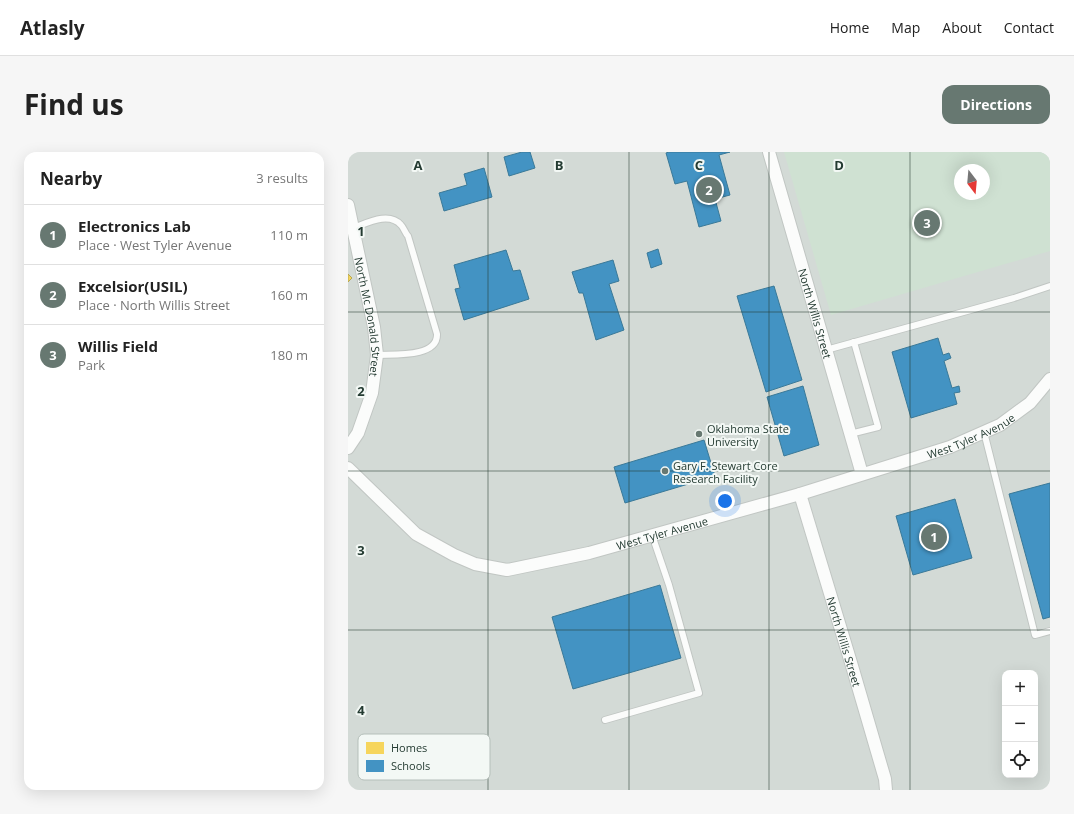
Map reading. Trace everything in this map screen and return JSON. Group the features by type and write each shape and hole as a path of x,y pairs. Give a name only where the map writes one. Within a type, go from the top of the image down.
{"street":[{"name":"North Willis Street","path":"769,152 862,474"},
{"name":"North Mc Donald Street","path":"348,205 374,327 377,355 372,393 358,433 348,448"},
{"name":"West Tyler Avenue","path":"348,468 416,534 454,555 475,564 507,570 589,553 800,494 950,447 1000,425 1030,403 1050,379"},
{"name":"North Willis Street","path":"800,494 857,681 885,778 886,790"}],"lane":[{"path":"353,228 380,219 390,218 401,224 408,236 437,334 438,340 435,345 428,350 406,354 377,355"},
{"path":"826,350 1014,298 1050,286"},
{"path":"850,434 878,426 854,342"},
{"path":"984,432 1035,635 1050,631"},
{"path":"605,720 699,693 669,585 652,535"}],"shaded area":[{"name":"Oklahoma State University","path":"348,152 1050,152 1050,790 348,790"}],"green space":[{"path":"784,152 1050,152 1050,251 831,315"}],"building: Homes":[{"path":"348,274 352,278 348,282"}],"building: Schools":[{"path":"522,152 530,152 535,168 509,176 504,157"},
{"path":"730,152 719,155 730,195 715,199 721,221 699,227 687,181 675,184 666,153"},
{"path":"484,168 492,197 444,211 439,193 467,185 464,174"},
{"path":"658,249 662,264 651,268 647,253"},
{"path":"506,250 513,271 520,270 529,299 464,320 455,289 460,288 454,265"},
{"path":"613,260 619,281 609,284 624,330 596,340 583,293 579,293 572,272"},
{"path":"774,286 802,380 766,392 737,296"},
{"path":"938,338 943,355 949,353 951,358 944,361 952,388 959,386 960,392 954,393 957,404 911,418 892,352"},
{"path":"803,386 819,445 784,456 767,397"},
{"name":"Gary F. Stewart Core Research Facility","path":"704,440 715,476 625,503 614,467"},
{"path":"1050,483 1050,617 1043,619 1009,494"},
{"path":"955,499 972,558 913,575 896,516"},
{"path":"660,585 681,658 573,689 552,617"}],"place":[{"name":"Excelsior(USIL)","path":"709,190"},
{"name":"Willis Field","path":"927,223"},
{"name":"Oklahoma State University","path":"699,434"},
{"name":"Gary F. Stewart Core Research Facility","path":"665,471"},
{"name":"Electronics Lab","path":"934,537"}]}
